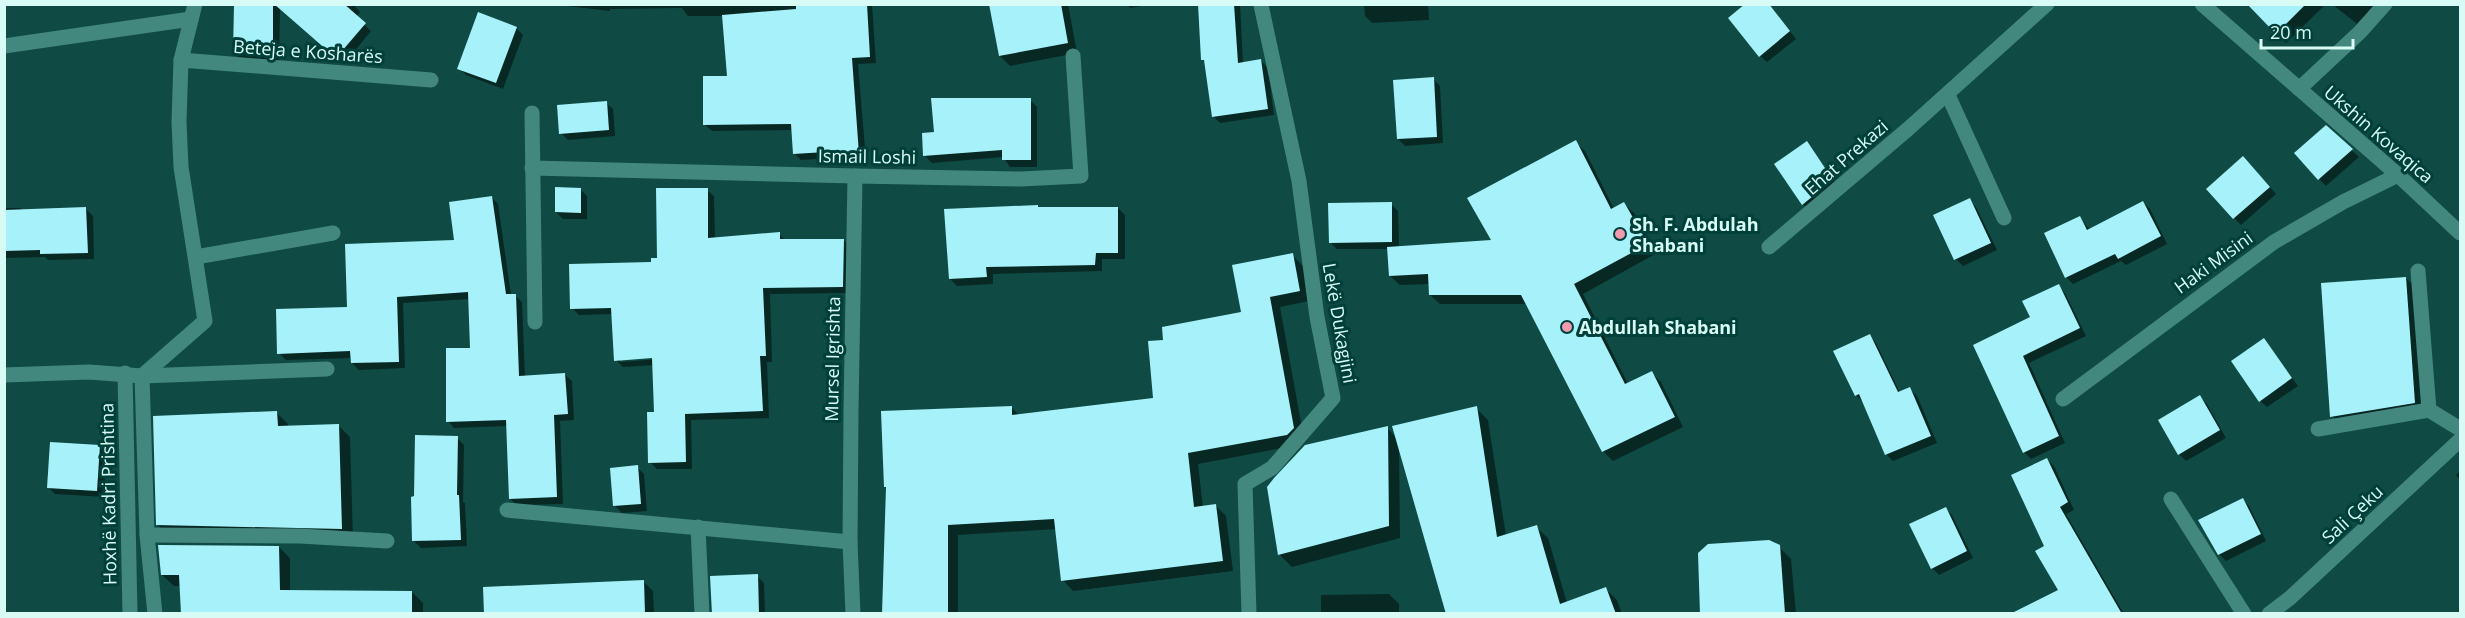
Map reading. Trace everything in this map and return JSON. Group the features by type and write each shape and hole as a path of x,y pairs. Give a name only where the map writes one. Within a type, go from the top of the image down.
{"street":[{"name":"Ehat Prekazi","path":"1768,247 1948,95 2047,4"},
{"name":"Ukshin Kovaqica","path":"2202,4 2398,175 2460,233"},
{"name":"Ukshin Kovaqica","path":"2299,89 2360,32 2385,4"},
{"name":"Lekë Dukagjini","path":"1249,614 1245,484 1272,468 1333,398 1317,317 1299,181 1261,5"},
{"path":"4,46 193,12 182,60 178,122 181,167 205,321 142,375"},
{"name":"Ismail Loshi","path":"532,168 855,176 1022,178 1081,176 1073,56"},
{"name":"Beteja e Kosharës","path":"182,60 431,80"},
{"path":"1948,95 2004,218"},
{"path":"531,112 535,322"},
{"name":"Haki Misini","path":"2063,399 2258,253 2343,202 2398,175"},
{"name":"Mursel Igrishta","path":"853,614 850,542 855,176"},
{"path":"196,257 333,233"},
{"path":"2418,272 2429,410"},
{"path":"4,375 125,373 142,375 327,369"},
{"name":"Hoxhë Kadri Prishtina","path":"125,373 130,614"},
{"path":"142,375 147,535 155,614"},
{"path":"2318,429 2429,410 2460,429"},
{"name":"Sali Çeku","path":"2269,614 2290,598 2460,440"},
{"path":"2171,499 2244,614"},
{"path":"507,510 850,542"},
{"path":"698,527 702,614"},
{"path":"147,535 300,536 387,542"}],"building":[{"path":"234,4 273,4 273,55 233,54"},
{"path":"274,4 344,4 366,23 336,58"},
{"path":"796,4 867,4 870,57 852,58 859,154 827,156 826,152 793,154 791,124 703,125 703,76 727,76 722,15 796,9"},
{"path":"989,4 1061,4 1068,43 999,56"},
{"path":"1198,4 1234,4 1238,63 1261,59 1268,109 1212,117 1204,60 1201,60"},
{"path":"1745,4 1769,4 1790,31 1759,57 1728,18"},
{"path":"2247,4 2306,4 2276,34"},
{"path":"478,12 517,27 496,83 457,69"},
{"path":"1434,77 1437,137 1397,139 1393,80"},
{"path":"931,98 1031,98 1031,160 1002,160 1002,150 923,156 922,133 934,132"},
{"path":"607,101 609,130 559,134 557,105"},
{"path":"2326,125 2353,149 2318,180 2294,153"},
{"name":"Abdullah Shabani","path":"1576,140 1611,209 1624,202 1648,244 1574,284 1625,384 1652,371 1675,417 1602,452 1521,295 1429,295 1428,274 1389,276 1387,247 1491,240 1467,198"},
{"path":"1807,141 1833,180 1802,205 1774,164"},
{"path":"2243,156 2270,187 2233,219 2206,189"},
{"path":"555,187 581,188 581,213 555,212"},
{"path":"656,188 708,188 708,238 780,232 780,239 844,239 843,287 763,288 766,356 760,356 763,411 685,414 686,462 648,463 647,412 654,412 652,358 614,361 611,308 570,309 569,264 651,262 651,258 657,258"},
{"path":"492,196 506,294 516,294 519,376 565,373 568,414 554,415 557,497 509,499 506,420 446,422 446,348 470,348 468,292 397,297 399,362 351,363 350,351 277,354 276,309 347,307 345,244 454,240 449,202"},
{"path":"1970,198 1991,243 1954,260 1933,215"},
{"path":"2143,201 2161,236 2118,259 2115,254 2065,278 2044,233 2080,216 2087,230"},
{"path":"1392,202 1392,242 1329,243 1328,203"},
{"path":"1038,205 1038,207 1118,207 1118,253 1096,253 1095,265 986,267 987,277 949,279 944,209"},
{"path":"86,207 88,253 40,254 40,250 4,251 4,210"},
{"path":"1293,253 1300,291 1270,297 1294,428 1287,435 1188,453 1194,507 1216,504 1223,561 1061,581 1054,519 948,525 948,614 882,614 886,487 884,487 881,411 1012,406 1012,415 1153,398 1148,341 1163,340 1162,327 1241,312 1232,265"},
{"path":"2406,277 2415,403 2330,417 2321,283"},
{"path":"2059,284 2080,328 2023,356 2059,436 2023,453 1973,345 2030,317 2022,301"},
{"path":"1870,334 1898,392 1910,387 1931,436 1885,455 1859,394 1855,396 1833,351"},
{"path":"2264,338 2292,378 2259,402 2231,361"},
{"path":"2200,395 2220,430 2178,455 2158,420"},
{"path":"1477,406 1497,537 1537,525 1560,604 1606,587 1616,614 1446,614 1392,426"},
{"path":"277,411 278,426 339,424 342,529 156,525 153,416"},
{"path":"1388,426 1389,526 1278,555 1267,487 1274,478 1305,445"},
{"path":"415,435 458,436 457,495 459,495 461,540 412,541 411,497 414,496"},
{"path":"50,442 100,445 97,491 47,488"},
{"path":"2047,458 2068,502 2060,507 2122,614 2010,614 2058,590 2035,551 2044,546 2011,475"},
{"path":"638,465 641,504 613,506 610,468"},
{"path":"2243,498 2261,534 2218,555 2198,520"},
{"path":"1946,507 1967,551 1931,569 1909,524"},
{"path":"1769,540 1780,545 1785,614 1700,614 1698,553 1708,544"},
{"path":"158,545 279,546 280,590 412,591 412,614 181,614 179,575 161,575"},
{"path":"758,574 759,614 712,614 710,576"},
{"path":"644,580 645,614 484,614 483,587"}],"place":[{"name":"Sh. F. Abdulah Shabani","path":"1620,234"},
{"name":"Abdullah Shabani","path":"1567,327"}]}
